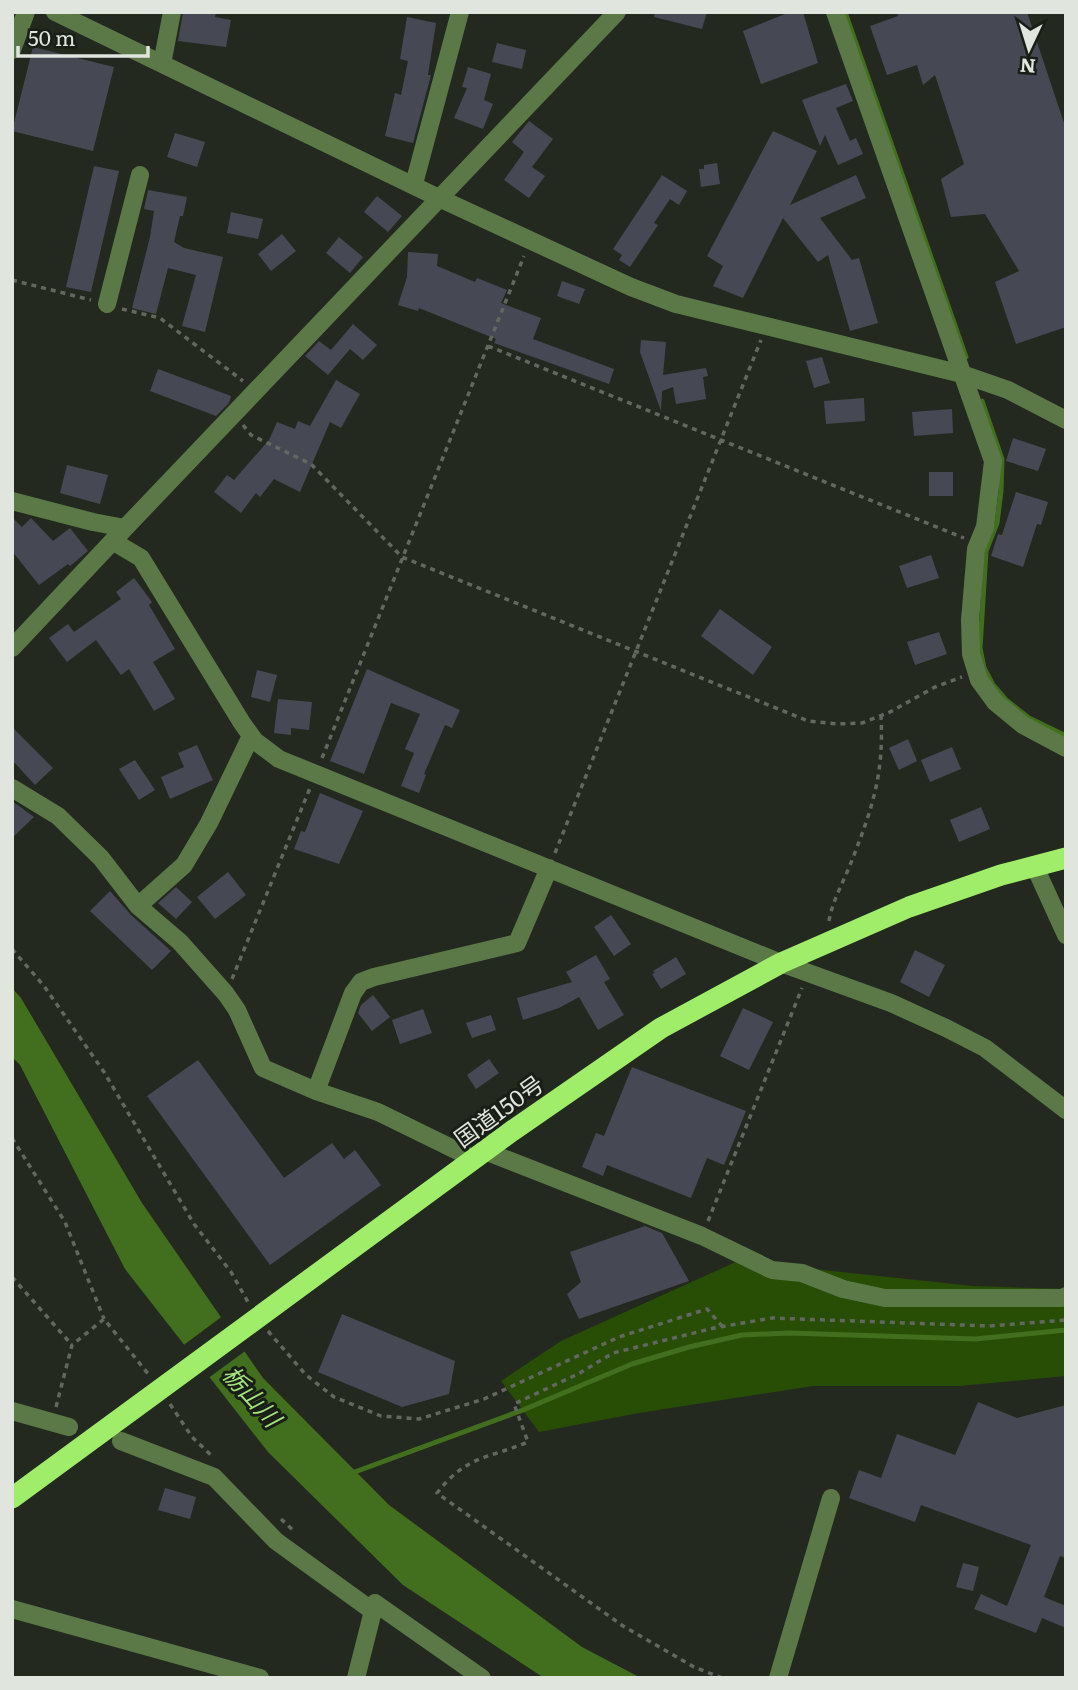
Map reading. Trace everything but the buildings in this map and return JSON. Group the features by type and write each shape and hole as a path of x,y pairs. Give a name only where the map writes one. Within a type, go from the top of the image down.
{"highway":[{"name":"国道150号","path":"12,1498 480,1155 661,1028 781,963 909,907 1001,875 1066,858"}],"street":[{"path":"12,50 26,12"},
{"path":"55,12 441,199 631,287 676,304 962,374 1008,390 1066,420"},
{"path":"162,64 172,12"},
{"path":"414,184 460,12"},
{"path":"12,648 617,12"},
{"path":"835,12 993,461 985,527 976,549 970,620 971,654 979,680 995,702 1023,726 1066,748"},
{"path":"107,304 140,175"},
{"path":"12,501 93,522 119,535 141,558 251,736 279,759 781,963 891,1003 985,1048 1066,1110"},
{"path":"138,906 184,865 209,823 251,736"},
{"path":"12,788 58,816 102,858 138,906 180,942 237,1010 263,1068 480,1155 702,1236 772,1270 802,1273 843,1289 885,1298 1066,1296"},
{"path":"1035,867 1066,935"},
{"path":"316,1091 353,993 361,982 517,943 550,868"},
{"path":"12,1411 60,1425"},
{"path":"121,1441 214,1477 276,1541 374,1612"},
{"path":"778,1678 831,1498"},
{"path":"356,1678 376,1603 482,1678"},
{"path":"12,1609 260,1678"}],"path":[{"path":"226,994 531,240"},
{"path":"12,280 160,318 256,391"},
{"path":"550,868 766,326"},
{"path":"488,346 979,544"},
{"path":"233,414 251,435 311,464 402,558 807,721 862,723 881,716 935,687 977,672"},
{"path":"828,942 829,917 869,817 880,776 881,716"},
{"path":"12,949 44,986 104,1072 194,1224 231,1272 251,1323 306,1375 334,1397 381,1416 419,1419 484,1399 619,1337 707,1310 722,1327"},
{"path":"702,1236 808,973"},
{"path":"12,1138 65,1222 104,1319 160,1389 192,1437 219,1463"},
{"path":"12,1277 72,1345"},
{"path":"722,1678 694,1667 623,1626 437,1493 471,1461 528,1442 514,1404 578,1374 613,1353 772,1318 989,1326 1066,1320"},
{"path":"60,1425 72,1345 104,1319"},
{"path":"275,1514 295,1532"}],"shaded area":[{"path":"738,1261 973,1286 1066,1289 1066,1376 960,1386 813,1386 639,1413 539,1432 501,1381 561,1341"}],"water":[{"name":"栃山川","path":"12,988 21,998 142,1203 263,1378 389,1505 582,1647 641,1678 544,1678 403,1585 268,1452 125,1269 20,1065 12,1057"}],"pier":[{"path":"224,1315 248,1349 207,1379 181,1347"}],"waterway":[{"path":"845,12 966,357"},
{"path":"982,401 1002,459 997,523 986,551 980,648 984,668 993,685 1006,700 1029,718 1066,736"},
{"path":"352,1473 523,1410 632,1364 742,1335 789,1333 975,1339 1066,1330"}]}
